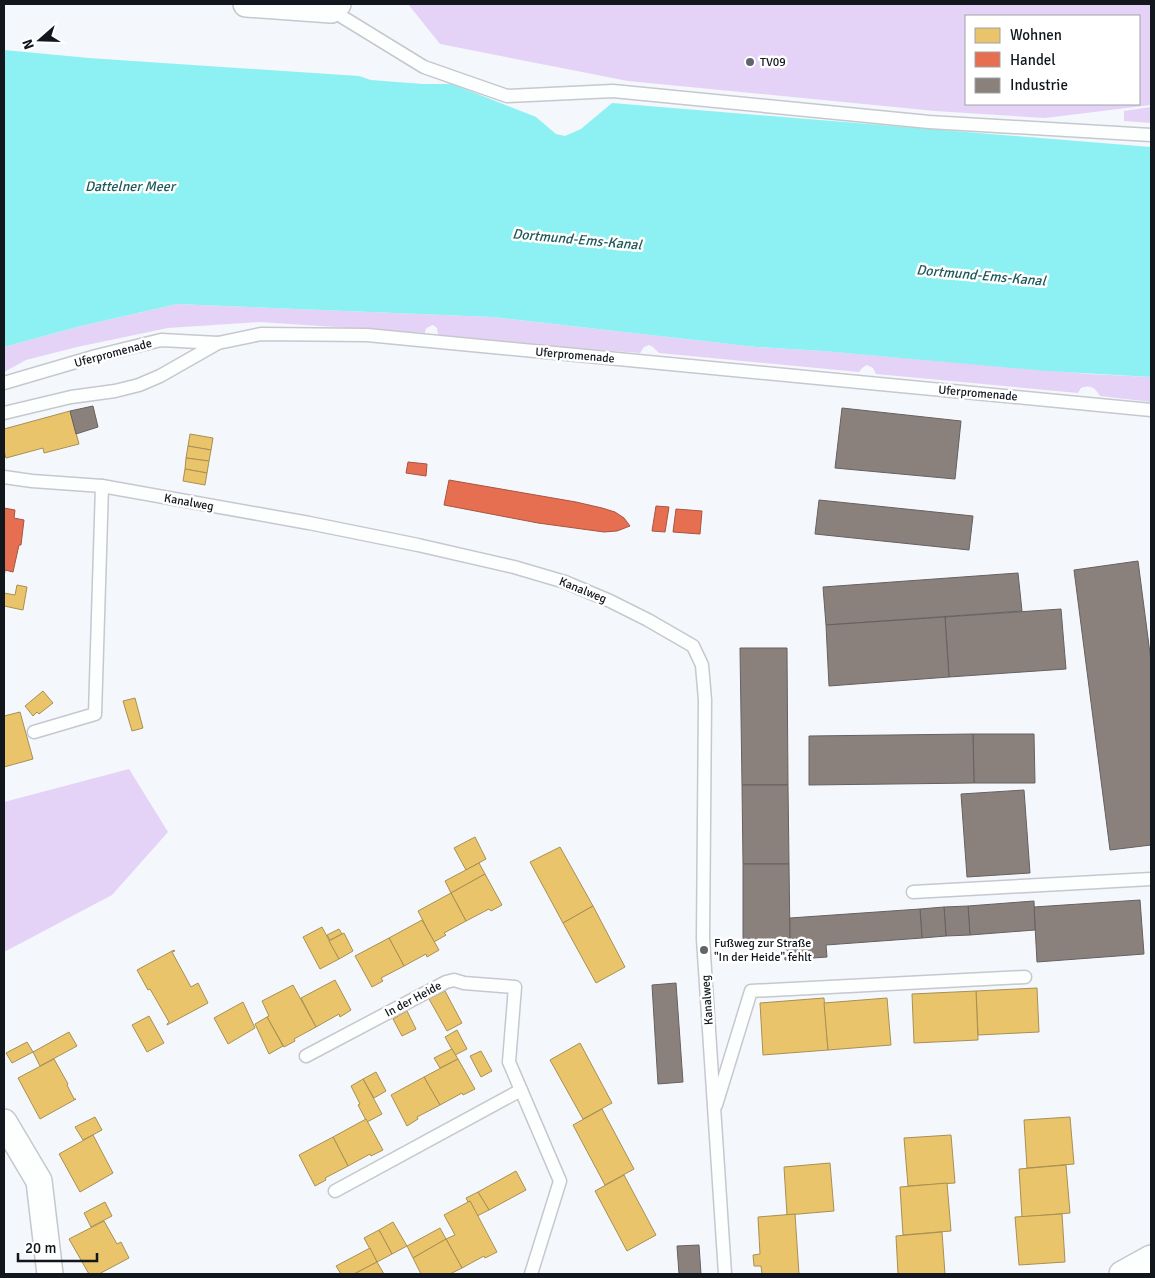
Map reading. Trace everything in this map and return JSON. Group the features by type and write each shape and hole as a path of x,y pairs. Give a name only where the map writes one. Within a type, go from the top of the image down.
{"street":[{"path":"246,4 334,7"},
{"path":"4,1122 40,1181 50,1274"},
{"path":"1122,1274 1151,1258"}],"lane":[{"path":"334,7 424,67 507,96 613,92 929,122 1151,135"},
{"name":"Uferpromenade","path":"4,383 96,356 161,340 218,343 261,334 367,336 1151,410"},
{"path":"4,413 71,397 115,391 139,385 160,376 218,343"},
{"name":"Kanalweg","path":"4,477 102,486 309,523 514,567 565,582 610,601 656,624 693,646 702,665 705,700 703,938 725,1274"},
{"path":"34,732 95,714 102,486"},
{"path":"913,892 1151,879"},
{"name":"Kanalweg","path":"714,1112 751,991 1026,977"},
{"name":"In der Heide","path":"306,1056 446,982 454,980 464,983 515,987 510,1062 560,1180 531,1274"},
{"path":"335,1191 521,1090"}],"shaded area":[{"name":"TV09","path":"408,4 1151,4 1151,105 1045,118 935,111 628,81 440,44"},
{"path":"1151,107 1151,123 1124,121 1124,111"},
{"path":"177,304 492,317 756,347 1090,374 1151,377 1151,402 1100,396 1090,387 1081,388 1078,393 876,374 873,368 867,365 859,372 659,353 649,345 644,347 640,353 493,342 438,335 437,328 433,325 427,328 425,333 260,322 168,328 26,360 4,372 4,347 81,326"},
{"path":"129,769 168,832 112,895 4,952 4,802"}],"water":[{"name":"Dattelner Meer","path":"4,50 89,58 359,76 371,80 423,84 452,84 536,117 556,134 565,136 581,129 612,103 1151,147 1151,377 1047,371 823,351 756,347 492,317 177,304 81,326 4,347"}],"building: Wohnen":[{"path":"70,411 79,444 44,453 43,448 6,458 4,451 4,429"},
{"path":"190,434 213,438 211,450 188,446"},
{"path":"188,446 211,450 209,461 186,458"},
{"path":"186,458 209,461 207,473 185,469"},
{"path":"185,469 207,473 205,485 183,481"},
{"path":"17,585 27,587 23,610 4,606 4,593 15,595"},
{"path":"43,691 53,703 39,714 37,712 33,716 25,706"},
{"path":"135,698 143,728 132,731 123,701"},
{"path":"20,712 33,759 4,767 4,716"},
{"path":"475,837 486,859 466,870 454,848"},
{"path":"560,847 593,906 563,923 530,862"},
{"path":"479,863 485,874 451,893 445,881"},
{"path":"485,874 502,905 491,911 489,909 466,921 451,893"},
{"path":"451,893 466,921 444,933 446,935 434,942 418,911"},
{"path":"593,906 625,967 596,983 563,923"},
{"path":"422,920 439,950 427,957 426,954 404,966 389,938"},
{"path":"322,927 339,959 320,969 303,937"},
{"path":"339,929 342,934 330,940 327,935"},
{"path":"344,933 353,951 339,959 329,941"},
{"path":"389,938 404,966 381,978 383,981 372,987 355,956"},
{"path":"174,950 172,952 191,987 198,983 208,1003 167,1025 169,1022 137,970"},
{"path":"335,980 351,1010 340,1017 339,1014 316,1027 301,998"},
{"path":"293,985 316,1027 284,1047 267,1017 269,1016 262,1001"},
{"path":"1037,988 1039,1032 978,1035 976,991"},
{"path":"445,991 462,1023 447,1031 429,999"},
{"path":"976,991 978,1040 914,1043 912,994"},
{"path":"824,998 828,1050 763,1055 760,1003"},
{"path":"887,998 891,1045 828,1050 824,1003"},
{"path":"243,1002 255,1028 228,1044 214,1018"},
{"path":"407,1011 416,1029 402,1036 393,1019"},
{"path":"149,1016 164,1043 147,1052 132,1025"},
{"path":"267,1017 283,1046 269,1054 255,1024"},
{"path":"457,1030 467,1049 455,1055 445,1037"},
{"path":"69,1032 77,1046 40,1066 33,1052"},
{"path":"27,1042 33,1052 12,1063 6,1053"},
{"path":"580,1043 612,1103 583,1119 550,1060"},
{"path":"452,1049 458,1059 440,1068 434,1058"},
{"path":"481,1051 492,1071 481,1077 470,1056"},
{"path":"54,1059 74,1099 76,1099 40,1119 18,1078"},
{"path":"458,1059 475,1089 463,1095 462,1093 440,1105 424,1077"},
{"path":"376,1072 386,1091 374,1098 363,1079"},
{"path":"424,1077 440,1105 417,1117 418,1119 407,1126 391,1095"},
{"path":"363,1079 382,1114 367,1122 351,1086"},
{"path":"602,1109 634,1169 605,1185 573,1125"},
{"path":"95,1117 102,1130 83,1140 75,1127"},
{"path":"1070,1117 1074,1164 1027,1168 1024,1120"},
{"path":"366,1119 383,1150 371,1156 370,1154 348,1166 333,1137"},
{"path":"93,1135 113,1173 80,1192 59,1154"},
{"path":"951,1135 955,1183 908,1186 904,1138"},
{"path":"333,1137 348,1166 325,1178 326,1180 315,1186 299,1155"},
{"path":"830,1163 834,1211 787,1215 784,1167"},
{"path":"1066,1165 1070,1213 1022,1217 1019,1169"},
{"path":"516,1171 526,1190 489,1210 478,1192"},
{"path":"624,1175 656,1235 627,1251 595,1191"},
{"path":"947,1183 951,1231 903,1235 900,1187"},
{"path":"478,1192 489,1210 477,1216 470,1201 468,1202 466,1198"},
{"path":"470,1201 497,1252 485,1258 484,1256 462,1268 446,1239 455,1235 444,1215"},
{"path":"105,1202 112,1216 91,1227 84,1213"},
{"path":"795,1214 799,1274 762,1274 761,1266 754,1266 753,1255 760,1254 758,1217"},
{"path":"1062,1214 1065,1262 1019,1265 1015,1217"},
{"path":"104,1221 117,1244 121,1242 129,1258 99,1274 89,1274 69,1239"},
{"path":"393,1222 407,1246 392,1254 379,1230"},
{"path":"440,1228 446,1239 413,1258 407,1246"},
{"path":"379,1230 392,1254 377,1262 364,1238"},
{"path":"942,1232 945,1274 898,1274 896,1236"},
{"path":"446,1239 462,1268 450,1274 421,1274 413,1258"},
{"path":"370,1248 377,1262 354,1274 341,1274 336,1266"},
{"path":"377,1262 384,1274 354,1274"}],"building: Handel":[{"path":"408,462 427,464 426,476 406,473"},
{"path":"449,480 602,508 615,512 624,518 630,526 617,531 604,532 538,523 444,505"},
{"path":"656,506 669,507 665,532 652,531"},
{"path":"4,508 15,510 14,518 24,520 21,545 19,545 13,572 5,570 4,579"},
{"path":"676,509 702,511 700,534 673,532"}],"building: Industrie":[{"path":"93,406 98,427 76,434 70,411"},
{"path":"842,408 961,421 955,479 835,468"},
{"path":"819,500 973,516 969,550 815,534"},
{"path":"1138,561 1151,661 1151,845 1110,850 1074,570"},
{"path":"1018,573 1022,611 826,625 823,587"},
{"path":"1061,609 1066,669 949,677 945,617"},
{"path":"945,617 949,677 829,686 826,625"},
{"path":"740,648 787,648 788,785 742,785"},
{"path":"973,734 1034,734 1035,783 974,783"},
{"path":"973,734 974,783 809,785 809,736"},
{"path":"742,785 788,785 789,864 743,864"},
{"path":"1024,790 1030,873 967,877 961,794"},
{"path":"743,864 789,864 790,942 743,942"},
{"path":"1140,900 1144,954 1037,962 1034,907"},
{"path":"1034,901 1035,930 970,935 968,906"},
{"path":"968,906 970,935 946,936 944,907"},
{"path":"944,907 946,936 922,938 920,909"},
{"path":"920,909 922,938 826,945 827,957 785,960 784,942 790,942 790,918"},
{"path":"676,983 683,1082 658,1084 652,985"},
{"path":"699,1245 701,1274 679,1274 677,1246"}],"place":[{"name":"TV09","path":"750,62"},
{"name":"Fußweg zur Straße \"In der Heide\" fehlt","path":"704,950"}],"water label":[{"name":"Dortmund-Ems-Kanal","path":"577,239"},
{"name":"Dortmund-Ems-Kanal","path":"981,275"}]}
